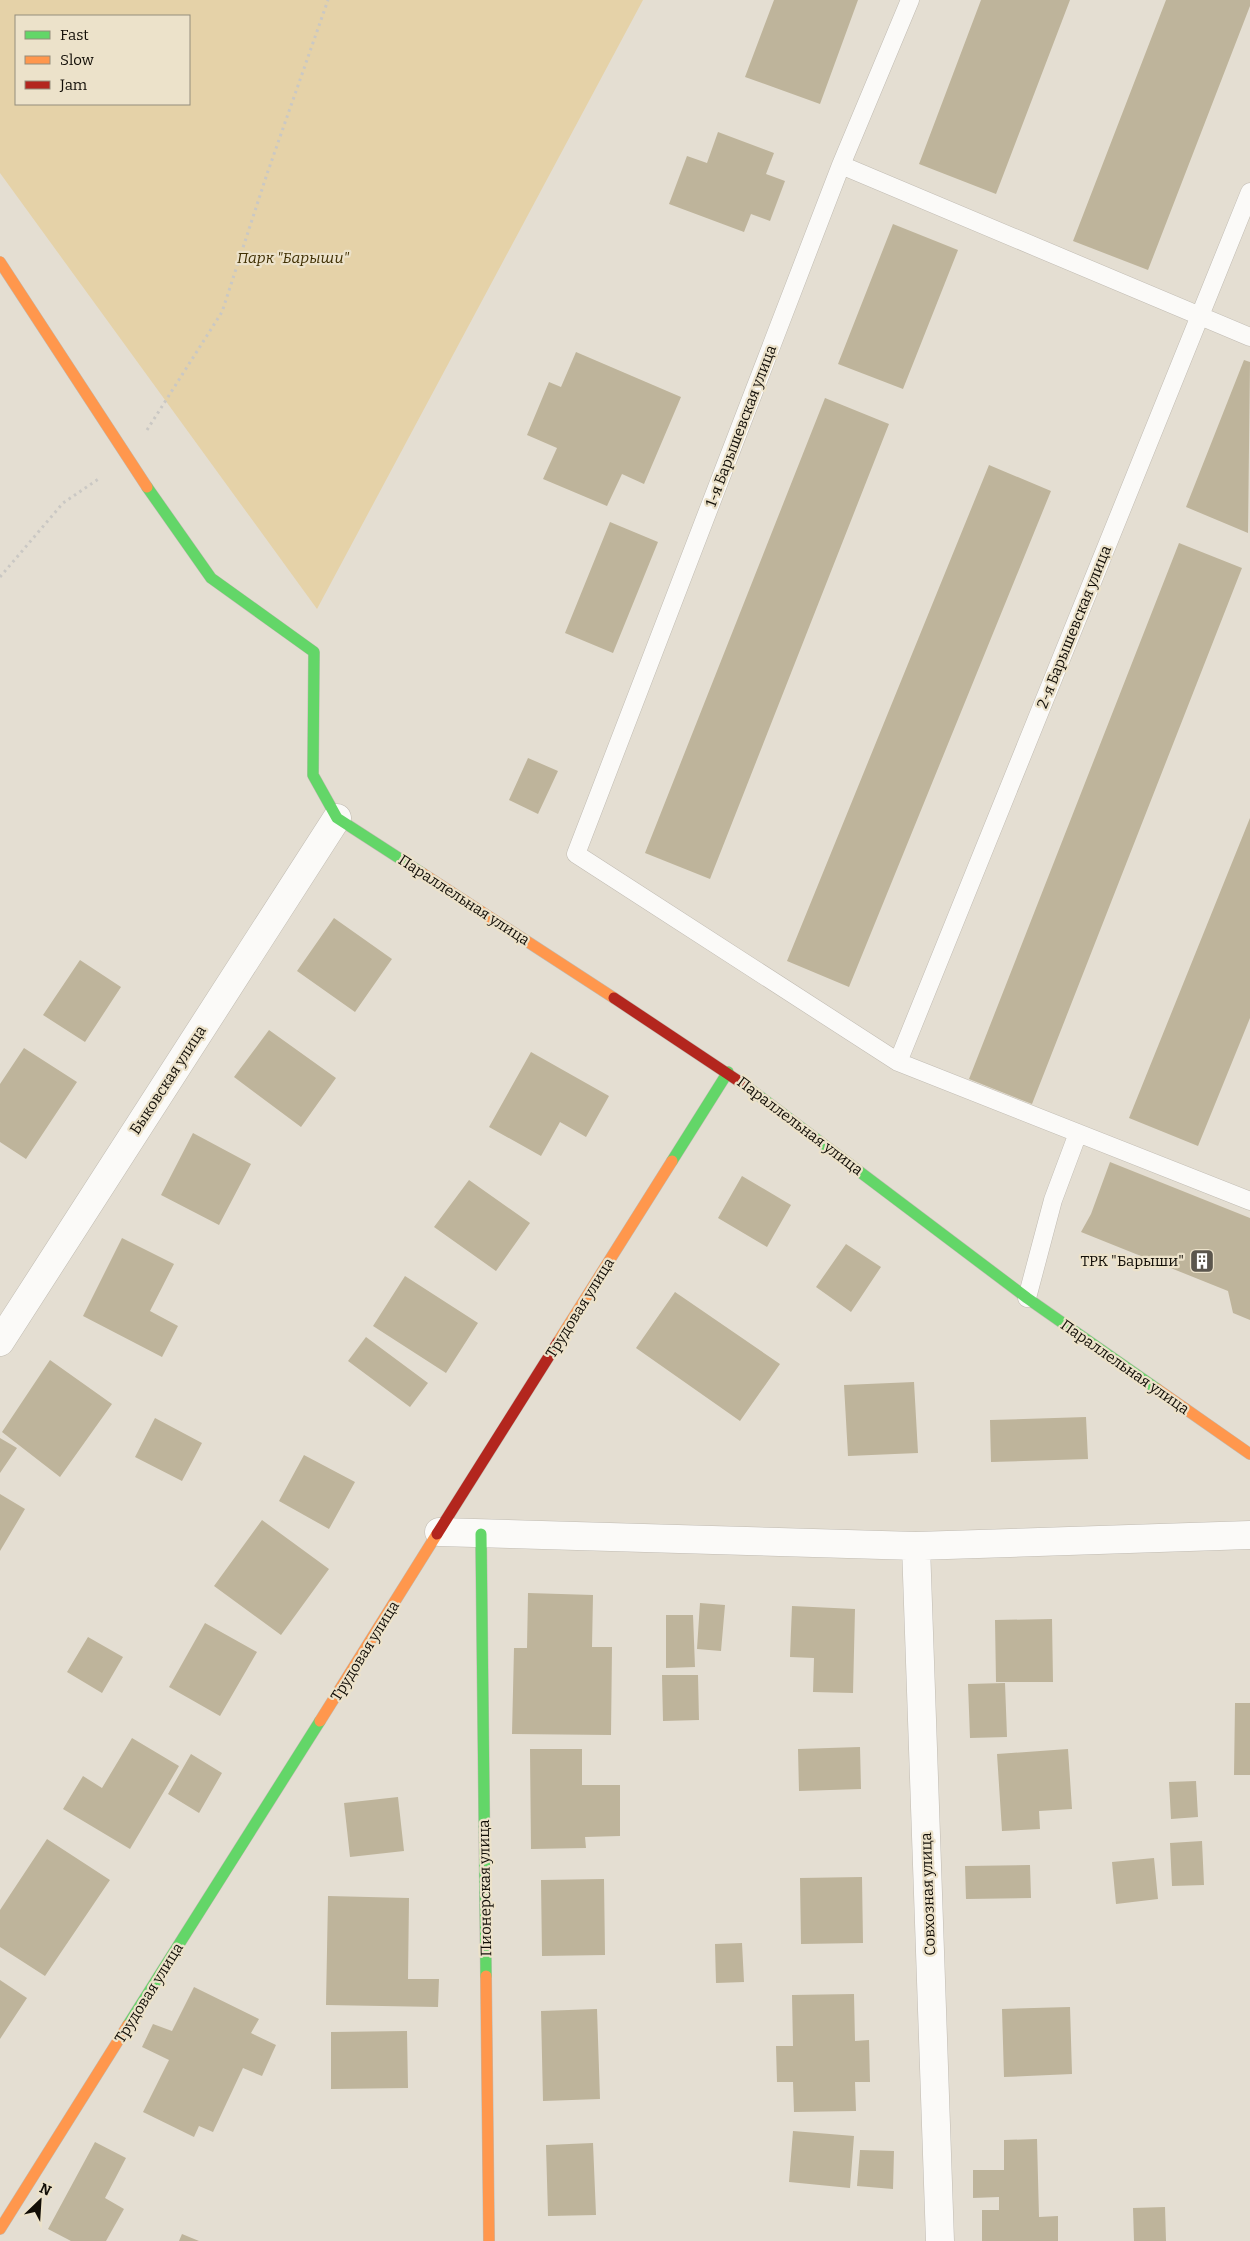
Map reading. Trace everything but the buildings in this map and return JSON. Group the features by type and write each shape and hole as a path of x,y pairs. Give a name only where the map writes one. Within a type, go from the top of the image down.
{"street":[{"path":"0,262 128,460 211,578 314,652 313,775 337,818"},
{"name":"Параллельная улица","path":"337,818 728,1072 1027,1298 1250,1454"},
{"name":"Быковская улица","path":"0,1342 337,818"},
{"name":"Трудовая улица","path":"0,2229 728,1072"},
{"path":"439,1532 916,1546 1250,1535"},
{"name":"Пионерская улица","path":"481,1534 489,2241"},
{"name":"Совхозная улица","path":"916,1546 940,2241"}],"lane":[{"name":"1-я Барышевская улица","path":"898,1062 576,854 841,165 910,0"},
{"path":"841,165 1250,337"},
{"name":"2-я Барышевская улица","path":"898,1062 1250,192"},
{"path":"898,1062 1249,1198"},
{"path":"1027,1298 1052,1200 1078,1133"}],"path":[{"path":"0,577 63,503 128,460 222,312 267,174 328,0"}],"green space":[{"name":"Парк \"Барыши\"","path":"0,0 643,0 317,609 0,173"}],"traffic: fast":[{"path":"147,487 211,578 314,652 313,775 337,818 422,873"},
{"path":"672,1161 728,1072"},
{"path":"746,1086 1027,1298 1157,1389"},
{"path":"481,1534 486,1976"},
{"path":"128,2025 320,1721"}],"traffic: slow":[{"path":"0,262 147,487"},
{"path":"422,873 614,998"},
{"path":"558,1342 672,1161"},
{"path":"1157,1389 1250,1454"},
{"path":"320,1721 437,1534"},
{"path":"486,1976 489,2241"},
{"path":"0,2229 128,2025"}],"traffic: jam":[{"path":"614,998 746,1086"},
{"path":"437,1534 558,1342"}],"place":[{"name":"ТРК \"Барыши\"","path":"1202,1261"}]}
